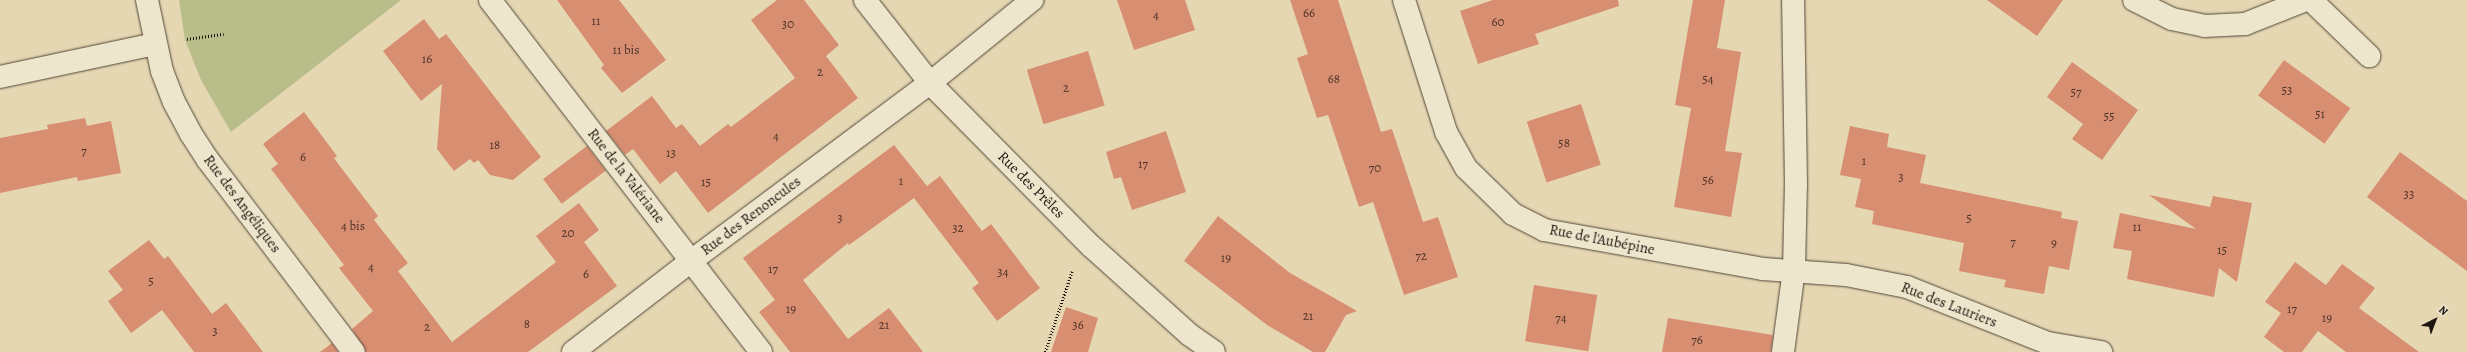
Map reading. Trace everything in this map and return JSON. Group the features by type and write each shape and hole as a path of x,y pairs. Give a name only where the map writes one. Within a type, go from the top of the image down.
{"street":[{"name":"Rue des Angéliques","path":"147,0 155,44 174,102 200,147 354,352"},
{"name":"Rue de la Valériane","path":"490,0 761,352"},
{"name":"Rue des Prêles","path":"865,0 930,83 1091,246 1190,334 1214,352"},
{"name":"Rue des Renoncules","path":"573,352 691,261 930,83 1032,0"},
{"name":"Rue de l'Aubépine","path":"1404,0 1446,132 1466,168 1512,214 1544,230 1763,269 1794,270"},
{"path":"1783,352 1794,270 1796,185 1793,0"},
{"path":"2134,0 2172,18 2204,26 2245,24 2306,0"},
{"path":"2311,0 2369,56"},
{"path":"0,77 155,44"},
{"name":"Rue des Lauriers","path":"1794,270 1846,276 1907,287 2048,343 2101,352"}],"path":[{"path":"1045,352 1073,267 1091,246"}],"green space":[{"path":"179,0 401,0 231,132 201,80 185,40"}],"building":[{"path":"557,0 619,0 666,60 622,93 601,68 604,65"},
{"path":"777,0 804,0 839,45 826,56 858,98 708,213 676,171 660,184 633,149 625,155 606,131 652,96 676,128 682,124 700,146 728,124 731,127 795,78 751,20"},
{"path":"1117,0 1185,0 1195,30 1134,50"},
{"path":"1290,0 1338,0 1381,132 1392,129 1423,222 1438,217 1458,277 1404,295 1373,202 1359,207 1328,115 1317,118 1297,58 1308,54"},
{"path":"1493,0 1618,0 1619,6 1535,34 1539,44 1478,64 1460,11"},
{"path":"1693,0 1725,0 1717,48 1741,52 1725,151 1742,153 1731,217 1674,207 1691,108 1675,105"},
{"path":"1987,0 2063,0 2037,36"},
{"path":"424,19 439,39 446,34 541,157 513,180 490,175 478,160 474,163 470,159 454,171 437,149 442,84 421,101 383,51"},
{"path":"1088,51 1105,106 1043,124 1027,70"},
{"path":"2284,60 2350,108 2324,144 2258,96"},
{"path":"2072,62 2138,110 2102,160 2072,139 2083,124 2047,97"},
{"path":"1581,104 1601,165 1547,182 1527,122"},
{"path":"304,112 337,156 334,158 378,216 374,220 408,263 398,271 452,342 556,262 536,236 579,203 599,230 584,242 617,286 528,352 366,352 352,329 373,311 339,268 344,265 271,169 278,164 263,144"},
{"path":"85,118 87,126 111,121 121,173 78,181 77,177 0,193 0,138 48,129 47,125"},
{"path":"1850,126 1889,134 1887,147 1926,155 1920,183 2062,212 2061,218 2078,221 2069,270 2049,266 2044,294 2004,287 2006,280 1959,271 1964,243 1872,224 1874,211 1855,207 1861,179 1840,175"},
{"path":"1166,131 1186,192 1132,210 1121,177 1114,179 1106,152"},
{"path":"894,145 927,186 940,176 982,231 991,224 1040,288 997,321 972,288 979,283 914,198 849,245 848,243 803,280 848,339 889,308 923,352 790,352 759,312 775,300 743,258"},
{"path":"587,146 606,171 562,204 543,179"},
{"path":"2400,152 2467,201 2467,271 2367,197"},
{"path":"2149,195 2210,207 2213,196 2252,203 2237,282 2219,268 2214,297 2127,279 2132,251 2113,248 2120,213 2196,229"},
{"path":"1218,216 1290,273 1357,311 1346,315 1325,352 1313,352 1267,325 1184,261"},
{"path":"149,240 164,259 168,256 212,314 226,303 263,352 194,352 162,310 131,333 108,301 123,290 108,271"},
{"path":"2295,262 2326,285 2342,264 2375,288 2359,308 2419,352 2346,352 2318,331 2302,352 2284,352 2264,337 2281,313 2265,302"},
{"path":"1534,285 1597,295 1588,351 1525,341"},
{"path":"1066,307 1098,318 1088,352 1051,352"},
{"path":"1668,318 1773,335 1771,352 1662,352"},
{"path":"332,343 338,352 320,352"}]}
